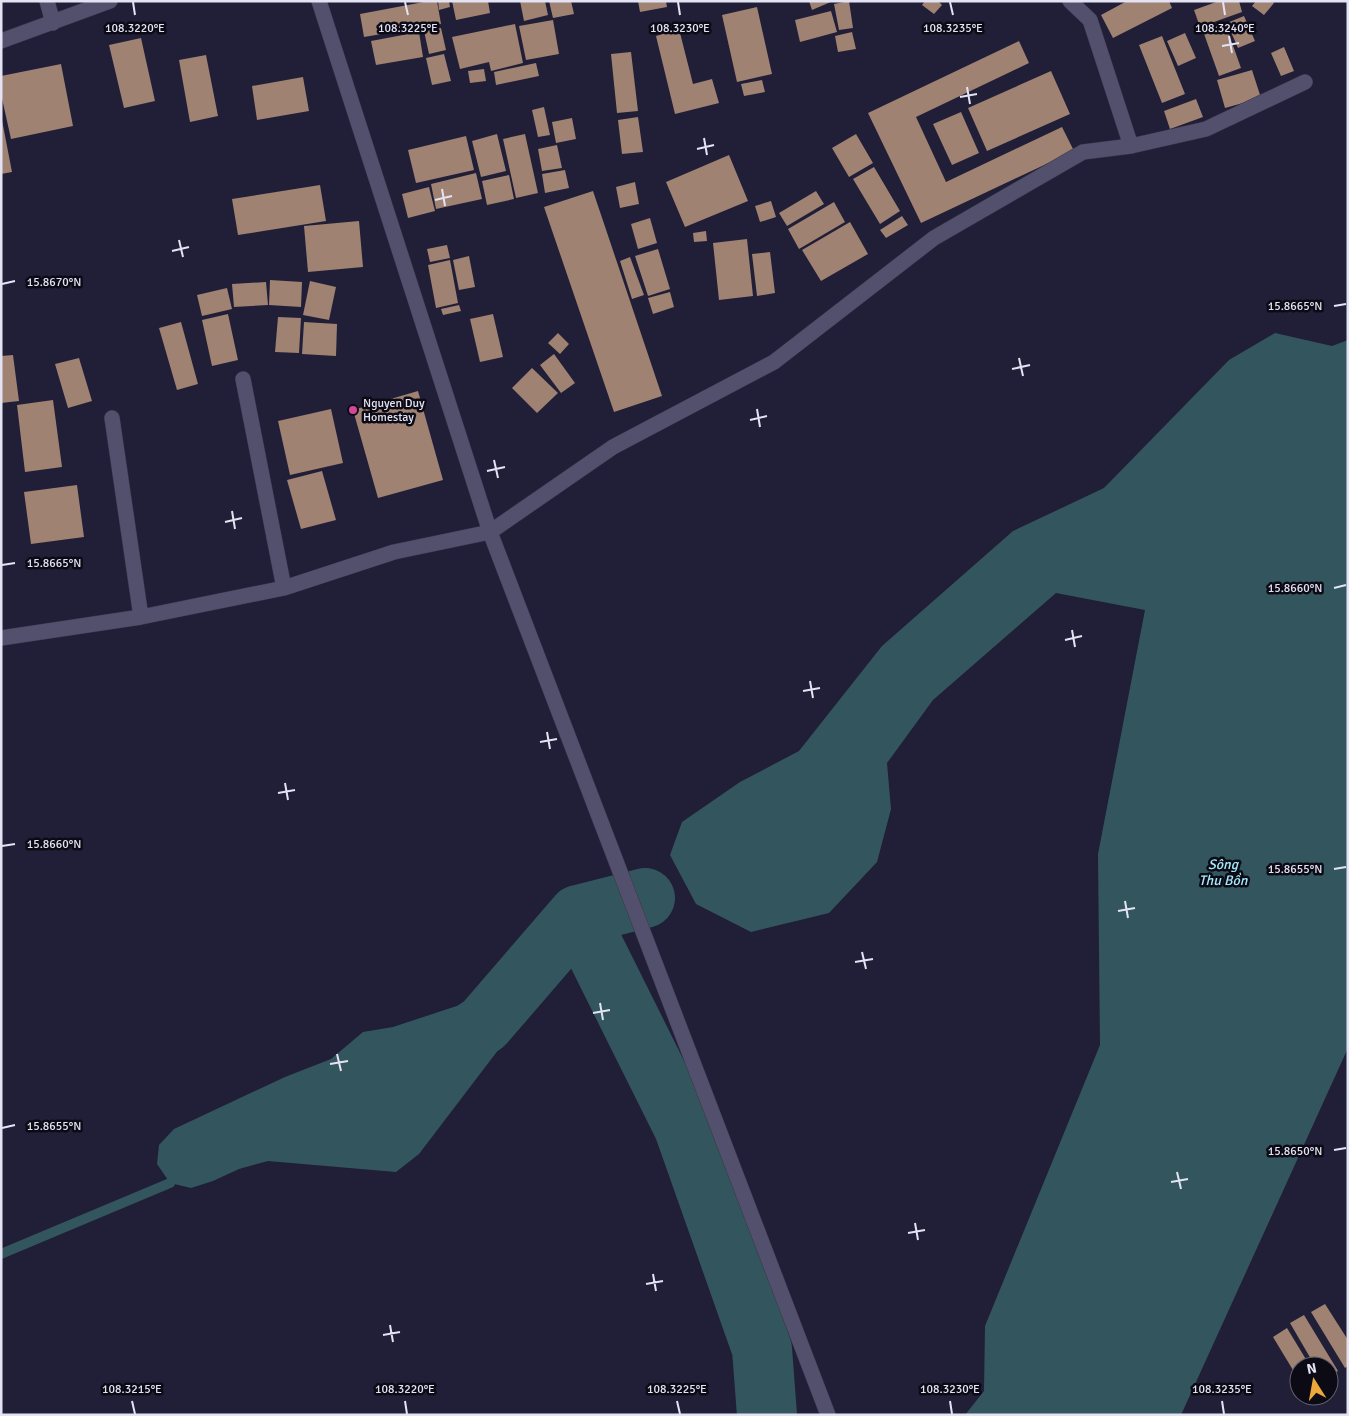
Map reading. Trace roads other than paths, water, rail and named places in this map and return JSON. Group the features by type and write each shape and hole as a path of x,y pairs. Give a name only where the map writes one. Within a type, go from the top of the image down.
{"street":[{"path":"47,1 53,23"},
{"path":"1,41 110,1"},
{"path":"319,1 490,532 828,1415"},
{"path":"1070,1 1090,20 1131,146"},
{"path":"1,638 141,617 284,588 394,552 490,532 613,447 774,362 934,238 1083,152 1131,146 1206,129 1305,82"},
{"path":"243,379 284,588"},
{"path":"112,418 141,617"}],"water":[{"name":"Sông Thu Bồn","path":"1275,333 1332,346 1348,340 1348,1048 1181,1415 965,1415 984,1391 985,1326 1100,1045 1098,854 1145,610 1056,593 933,700 887,763 891,809 877,862 829,913 751,932 696,904 670,855 682,822 740,782 799,751 882,646 1013,531 1104,488 1229,360"},
{"path":"503,975 521,975 524,978 521,1020 419,1154 396,1172 268,1161 239,1169 213,1181 191,1188 170,1183 157,1164 159,1145 174,1129 285,1077 331,1059 363,1032 393,1027 487,996"}],"waterway":[{"path":"465,1037 484,1024 578,915 645,898"},
{"path":"578,915 684,1128 762,1349 767,1415"},
{"path":"1,1254 170,1183"}],"place":[{"name":"Nguyen Duy Homestay","path":"353,410"}]}
